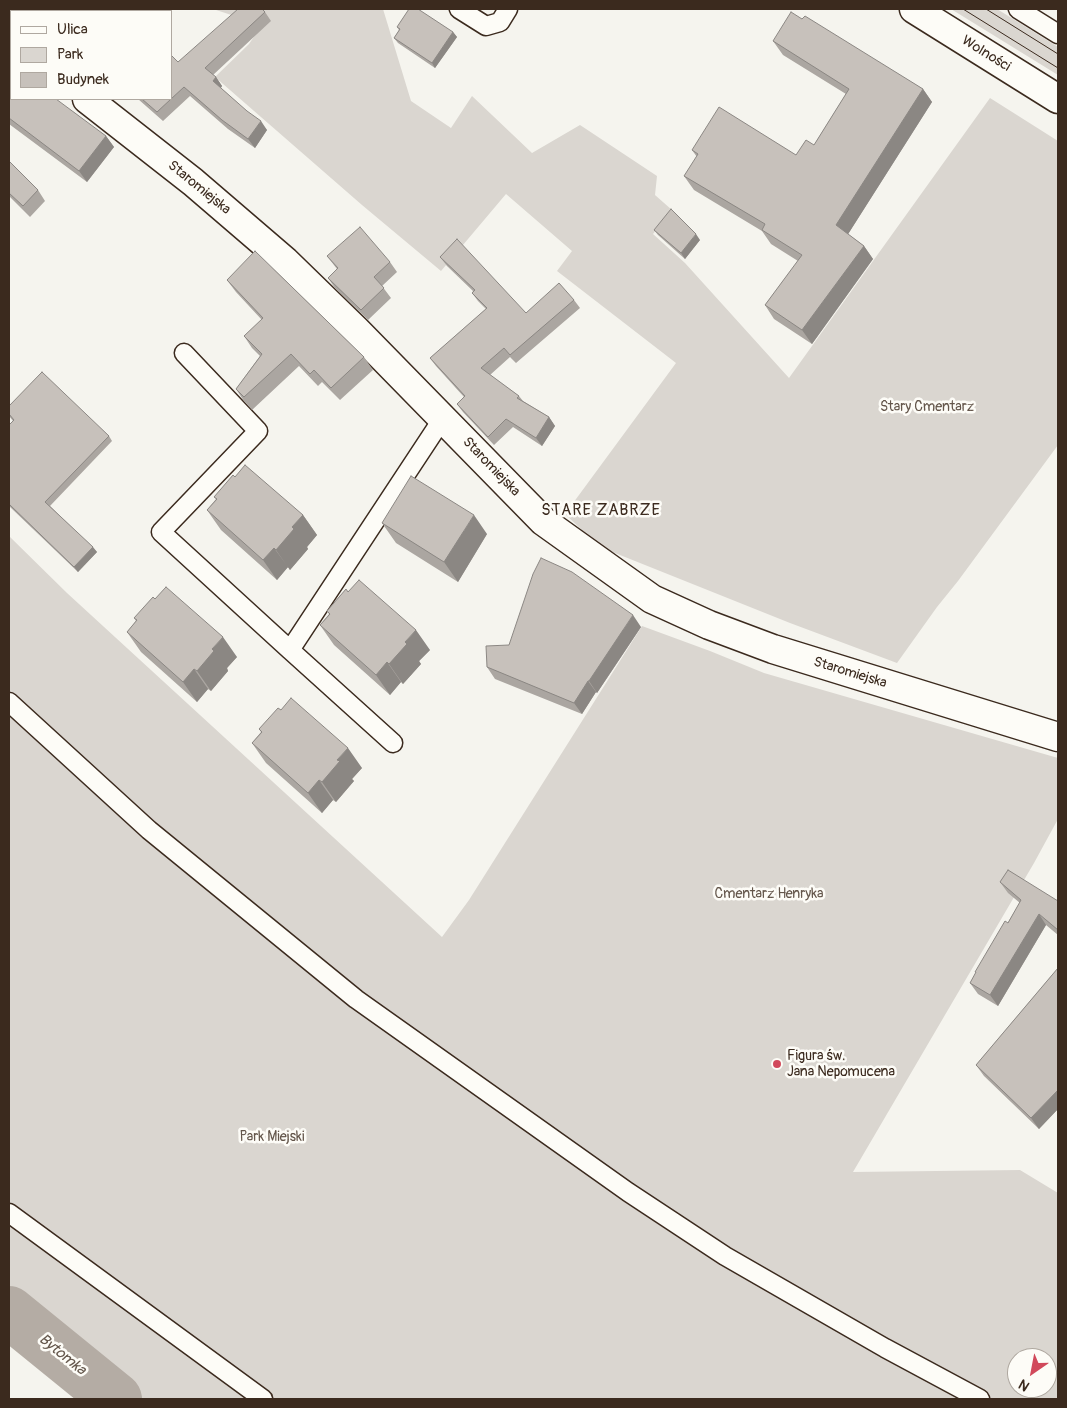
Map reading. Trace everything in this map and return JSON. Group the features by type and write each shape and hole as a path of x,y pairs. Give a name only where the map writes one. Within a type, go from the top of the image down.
{"street":[{"name":"Wolności","path":"914,9 1058,99"},
{"name":"Staromiejska","path":"88,100 194,182 285,261 356,330 543,521 652,599 709,625 773,649 1058,737"}],"lane":[{"path":"459,9 486,26 500,22 508,9"},
{"path":"1018,9 1058,34"},
{"path":"184,352 258,431 161,532 393,743"},
{"path":"290,650 443,418"},
{"path":"9,702 149,830 356,999 628,1192 725,1256 885,1348 980,1399"},
{"path":"9,1213 263,1399"}],"green space":[{"name":"Stary Cmentarz","path":"213,9 383,9 411,101 451,128 472,96 532,153 580,125 657,176 655,195 672,210 653,234 685,263 789,378 990,98 1058,141 1058,445 897,663 790,623 600,547 565,514 676,363 557,271 572,251 506,194 441,271 215,77 249,44 262,25"},
{"path":"951,9 997,9 1058,47 1058,75"},
{"name":"Park Miejski","path":"9,536 67,593 442,937 469,900 642,626 764,673 1058,758 1058,819 853,1172 1020,1170 1058,1193 1058,1399 143,1399 9,1290"}],"building":[{"path":"238,9 262,9 265,12 205,68 216,77 213,81 261,121 248,139 222,120 184,87 172,98 172,56 178,62"},
{"path":"409,9 418,9 453,32 432,63 394,38 400,29 397,27"},
{"path":"791,12 802,19 805,16 923,89 836,225 864,246 802,330 765,305 802,255 762,230 765,224 684,176 698,154 692,150 719,107 796,155 806,140 814,145 849,89 773,41"},
{"path":"9,63 10,100 57,100 106,136 79,171 9,118"},
{"path":"143,100 170,100 157,112"},
{"path":"9,161 38,190 23,206 9,193"},
{"path":"671,209 696,234 681,253 654,230"},
{"path":"360,227 390,262 374,277 384,288 361,310 328,278 338,268 327,256"},
{"path":"457,239 526,313 559,283 574,300 510,355 504,348 481,368 519,396 517,398 549,417 536,438 506,419 488,437 457,404 465,396 430,358 487,308 472,293 475,290 440,257"},
{"path":"255,251 364,357 331,388 314,370 310,374 291,354 244,397 236,389 262,354 244,336 263,318 227,280"},
{"path":"42,372 109,436 45,502 93,547 74,567 9,504 9,425 14,420 9,414 9,406"},
{"path":"245,465 303,515 276,550 274,548 263,560 207,510 217,499 214,497 233,475 235,477"},
{"path":"411,476 474,515 444,562 382,523"},
{"path":"541,558 572,572 633,615 574,703 487,667 486,646 509,645 533,574"},
{"path":"359,580 416,630 405,642 407,644 376,675 320,625 330,614 327,611 346,589 348,592"},
{"path":"166,587 223,637 197,671 194,669 183,682 127,632 137,620 134,618 153,597 155,599"},
{"path":"291,698 348,748 337,760 340,761 322,782 319,780 308,793 252,743 262,732 259,729 278,708 281,710"},
{"path":"1008,870 1058,901 1058,930 1039,914 990,995 970,983 1005,921 1008,923 1021,900 1000,882"},
{"path":"1058,968 1058,1090 1031,1118 976,1065"}],"waterway":[{"name":"Bytomka","path":"9,1312 116,1399"}],"tram line":[{"path":"963,9 1058,68"},
{"path":"986,9 1058,54"}],"place":[{"name":"Figura św. Jana Nepomucena","path":"777,1064"}],"district":[{"name":"STARE ZABRZE","path":"601,511"}],"park label":[{"name":"Cmentarz Henryka","path":"769,894"}]}
